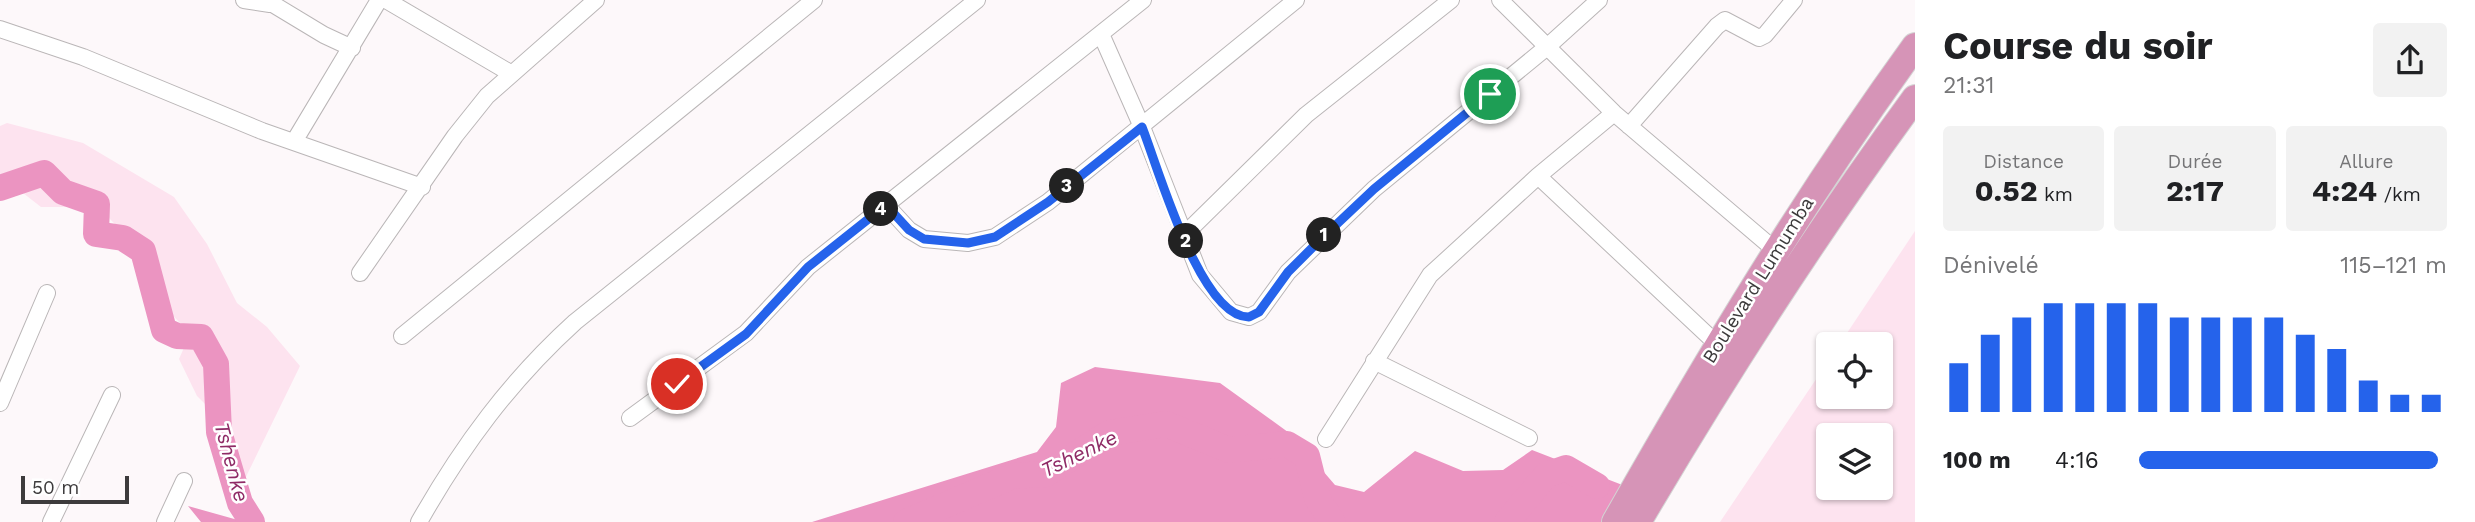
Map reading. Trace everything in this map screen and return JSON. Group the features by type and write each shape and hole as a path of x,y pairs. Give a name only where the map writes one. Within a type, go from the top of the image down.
{"highway":[{"name":"Boulevard Lumumba","path":"1615,522 1717,344 1775,250 1840,149 1915,46"},
{"name":"Boulevard Lumumba","path":"1638,522 1766,312 1915,98"}],"street":[{"path":"244,0 268,2 352,48"},
{"path":"295,140 379,0"},
{"path":"386,0 512,74"},
{"path":"360,273 455,136 487,96 596,0"},
{"path":"402,336 814,0"},
{"path":"419,522 450,467 479,424 539,354 575,322 977,0"},
{"path":"630,418 746,334 808,267 1143,0"},
{"path":"886,205 909,230 924,239 968,243 995,237 1048,202 1296,0"},
{"path":"1184,235 1306,115 1451,0"},
{"path":"1500,0 1614,113 1775,250"},
{"path":"1101,34 1142,127 1200,275 1231,312 1241,317 1259,312 1288,272 1365,197 1547,47 1598,0"},
{"path":"1629,126 1717,26 1725,20 1732,21 1759,38 1765,35 1794,0"},
{"path":"0,29 83,57 262,131 295,140 422,187"},
{"path":"1326,439 1430,275 1538,176 1614,113"},
{"path":"1538,176 1717,344"},
{"path":"0,403 47,293"},
{"path":"1374,361 1529,438"},
{"path":"51,522 112,395"},
{"path":"165,522 184,481"}],"shaded area":[{"path":"7,123 83,143 174,197 207,244 237,303 267,327 300,366 241,487 223,474 229,428 197,396 179,359 190,334 155,296 154,264 109,218 76,207 41,207 14,186 0,187 0,126"},
{"path":"1915,231 1915,522 1720,522 1816,379 1816,409 1893,409 1893,332 1848,332"},
{"path":"1095,367 1220,383 1292,435 1335,485 1364,492 1415,451 1463,471 1503,470 1532,450 1625,486 1602,522 812,522 1037,452 1056,427 1061,383"},
{"path":"188,506 245,522 201,522"}],"waterway":[{"name":"Tshenke","path":"0,188 44,173 63,192 97,204 96,234 123,238 143,251 164,330 177,336 201,337 216,364 219,432 240,503 252,522"},
{"name":"Tshenke","path":"906,522 1013,476 1046,474 1109,433 1166,424 1229,450 1287,444 1307,456 1318,500 1333,522"},
{"name":"Tshenke","path":"1507,522 1546,475 1566,468 1597,486"}],"route":[{"path":"677,384 746,334 808,267 886,205 909,230 924,239 968,243 986,240 1012,228 1048,202 1142,127 1200,275 1231,312 1241,317 1249,317 1259,312 1288,272 1374,189 1490,94"}]}
